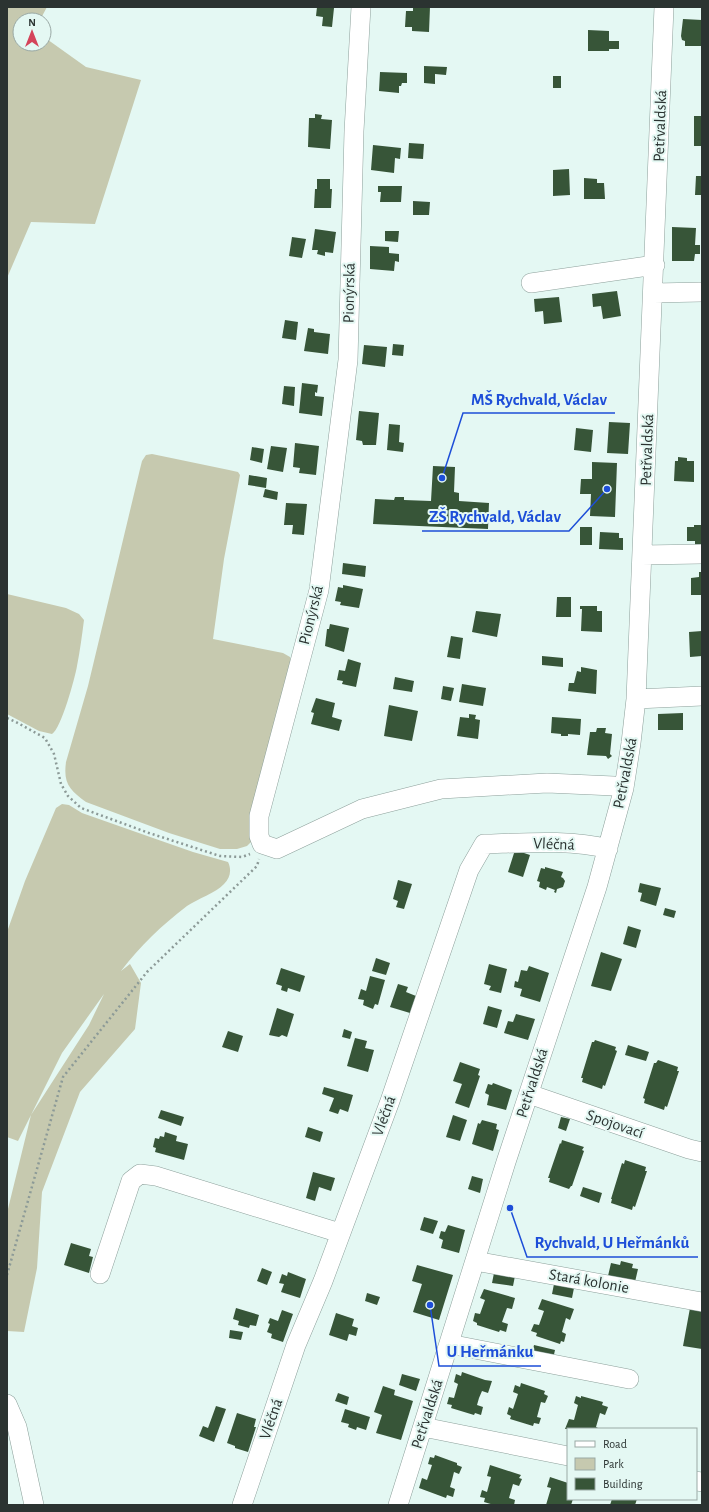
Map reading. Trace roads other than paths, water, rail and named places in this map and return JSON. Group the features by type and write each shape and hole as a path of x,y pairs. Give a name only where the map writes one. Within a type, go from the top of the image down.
{"street":[{"name":"Pionýrská","path":"361,7 354,131 348,360 319,590 259,816 259,836 262,844 277,848 362,809 440,789 547,782 614,786 624,788"},
{"name":"Petřvaldská","path":"398,1505 475,1261 597,887 624,788 636,699 654,293 664,7"},
{"path":"531,283 655,265"},
{"path":"654,293 702,292"},
{"path":"642,555 702,554"},
{"path":"636,699 702,696"},
{"name":"Vléčná","path":"242,1505 296,1345 323,1281 390,1101 469,870 484,844 578,844 608,849"},
{"name":"Spojovací","path":"529,1094 689,1149 702,1152"},
{"path":"100,1274 131,1181 140,1174 156,1176 340,1233"},
{"name":"Stará kolonie","path":"475,1261 702,1302"},
{"path":"449,1344 629,1379"},
{"path":"7,1404 17,1427 34,1505"},
{"path":"423,1427 567,1456"}],"place":[{"name":"MŠ Rychvald, Václav","path":"442,478"},
{"name":"ZŠ Rychvald, Václav","path":"607,489"},
{"name":"Rychvald, U Heřmánků","path":"510,1208"},
{"name":"U Heřmánku","path":"430,1305"}]}
